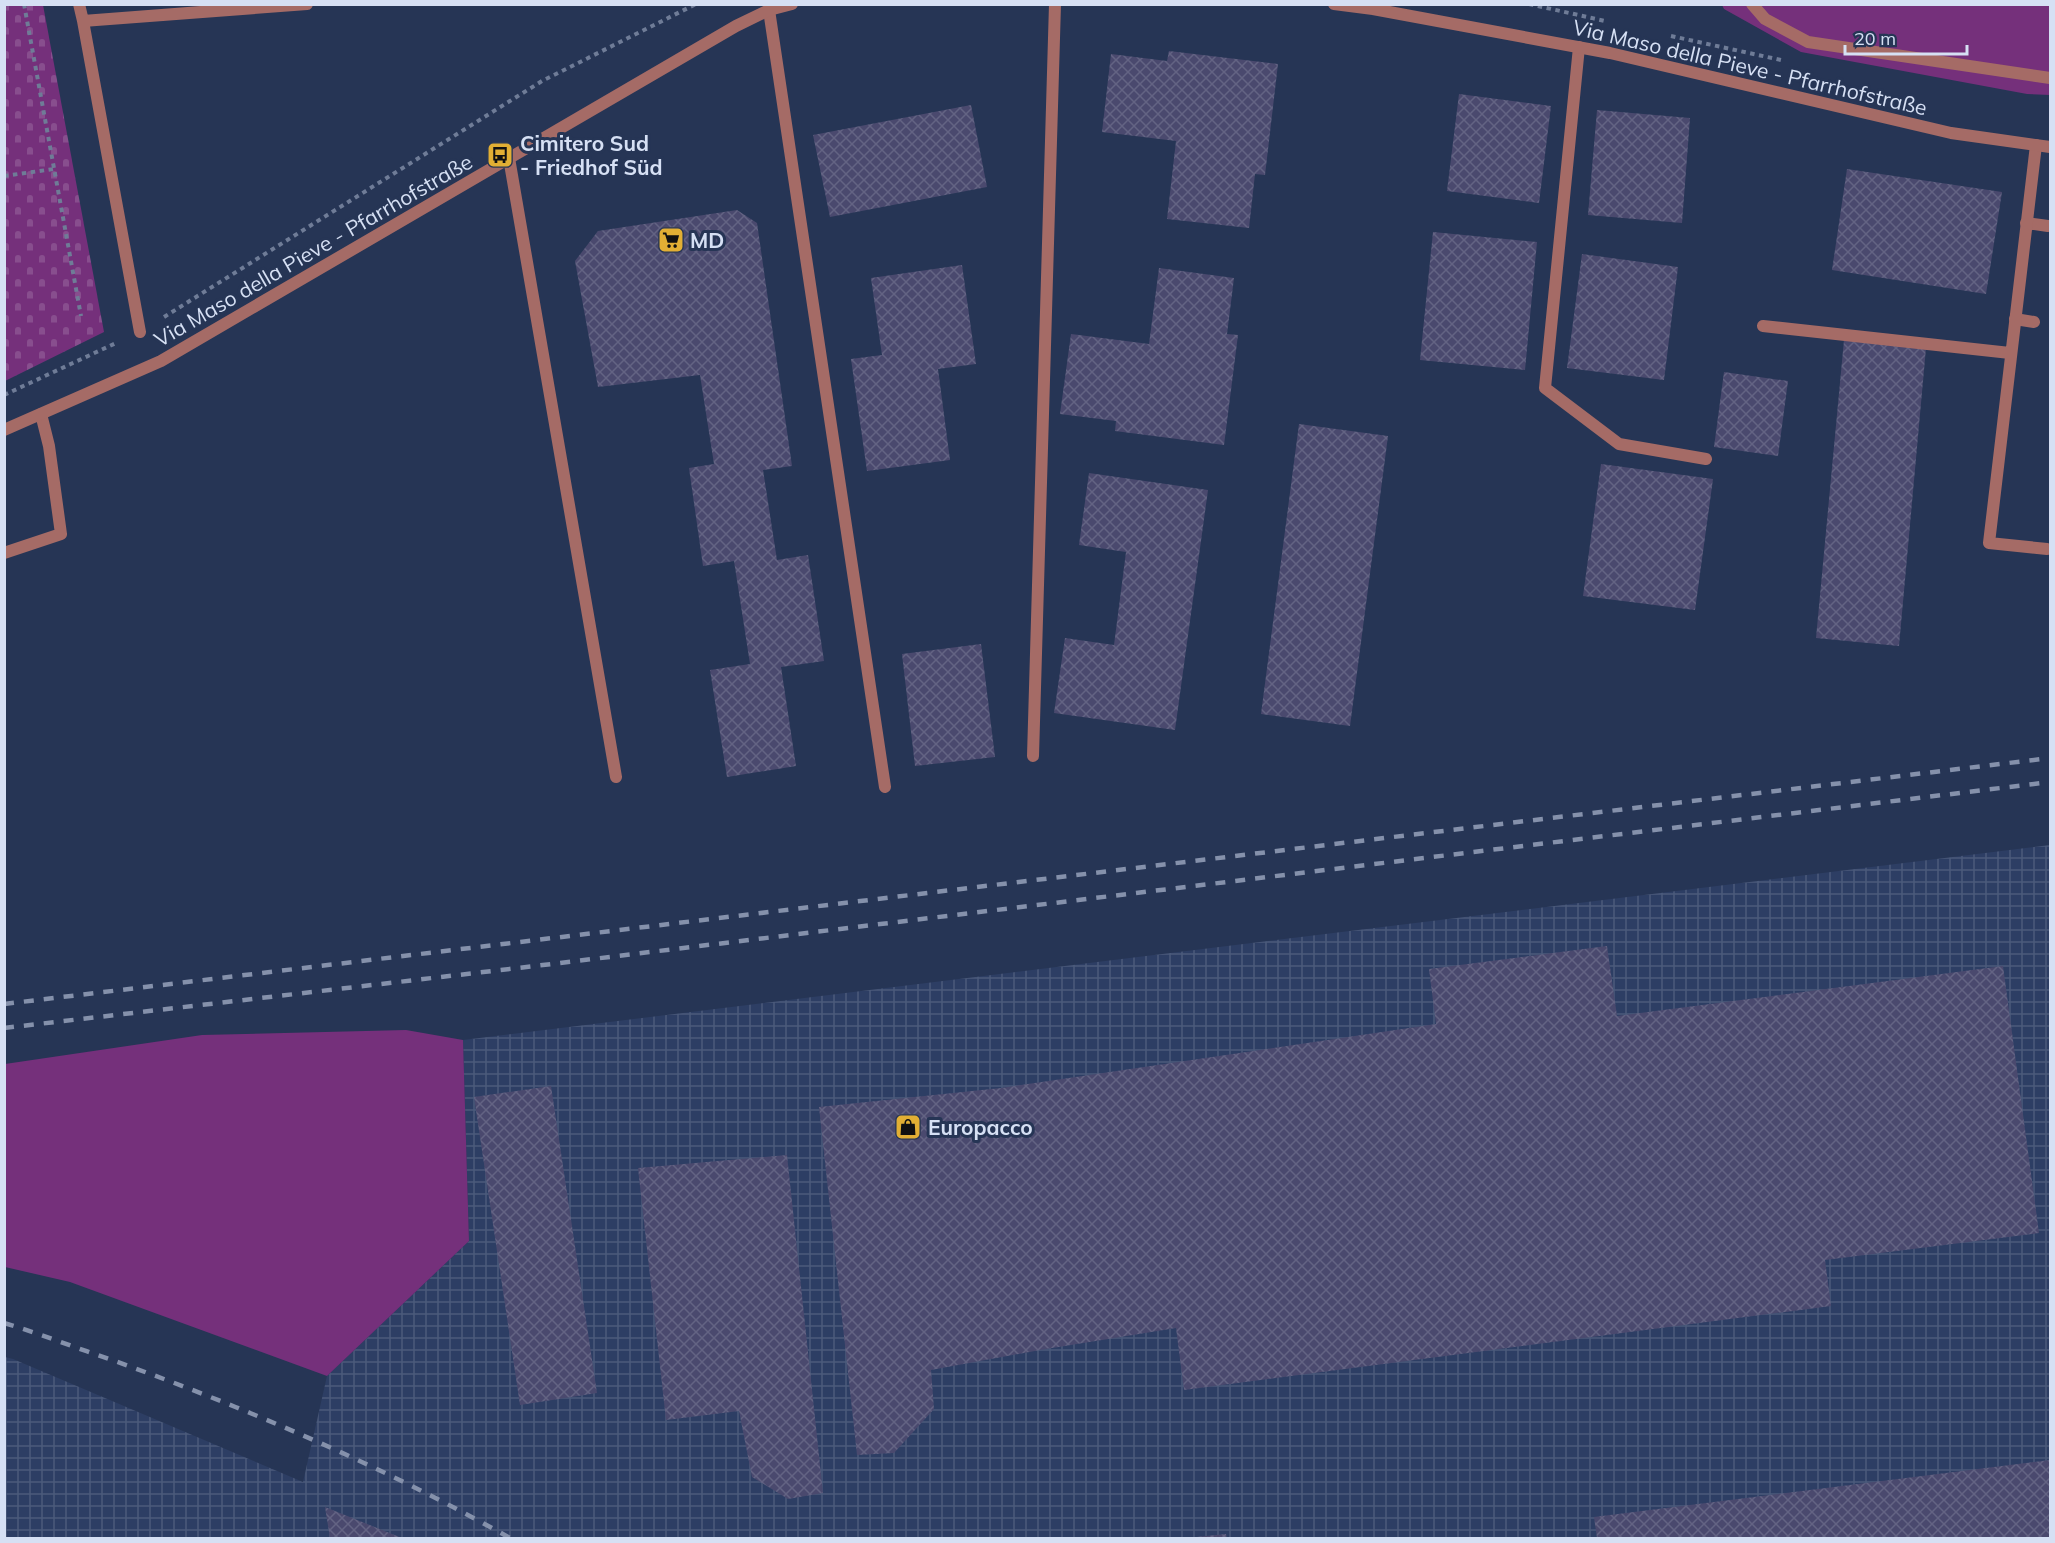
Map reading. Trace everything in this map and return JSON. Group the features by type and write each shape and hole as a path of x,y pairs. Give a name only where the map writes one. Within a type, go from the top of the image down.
{"street":[{"path":"79,4 140,332"},
{"path":"83,21 308,4"},
{"name":"Via Maso della Pieve - Pfarrhofstraße","path":"4,430 161,361 736,26 769,10 792,4"},
{"path":"1033,756 1055,4"},
{"name":"Via Maso della Pieve - Pfarrhofstraße","path":"1334,4 1373,7 1579,47 1952,133 2050,147"},
{"path":"1752,4 1765,20 1808,42 2050,78"},
{"path":"769,10 885,787"},
{"path":"1579,47 1545,388 1619,444 1706,459"},
{"path":"2036,145 1989,543 2047,549"},
{"path":"509,158 616,777"},
{"path":"2026,223 2048,226"},
{"path":"2015,319 2034,322"},
{"path":"1763,326 2010,353"},
{"path":"4,553 61,534 49,446 41,414"}],"path":[{"path":"24,4 81,316"},
{"path":"4,395 140,332 542,81 696,4"},
{"path":"4,176 54,170"}],"shaded area":[{"path":"2050,845 2050,1538 5,1538 5,1357 303,1482 327,1376 469,1241 463,1040"}],"green space":[{"path":"5,4 43,5 104,332 5,381"},
{"path":"1722,5 2050,5 2050,95 2027,94 1801,52 1724,9"},
{"path":"406,1030 463,1040 469,1241 327,1376 70,1282 5,1267 5,1064 202,1035"}],"building":[{"path":"1169,51 1278,64 1265,175 1255,174 1249,228 1167,219 1176,141 1102,132 1111,54 1167,61"},
{"path":"1459,94 1551,106 1539,203 1447,191"},
{"path":"971,105 987,187 830,217 813,135"},
{"path":"1597,110 1690,118 1682,223 1588,215"},
{"path":"1847,169 2002,192 1986,294 1832,270"},
{"path":"737,210 757,223 792,466 763,470 777,560 808,555 824,661 781,667 796,766 727,777 710,670 750,664 734,561 703,566 689,468 714,464 700,375 598,387 575,261 598,231"},
{"path":"1433,232 1537,242 1525,370 1420,360"},
{"path":"1582,254 1678,267 1664,380 1567,368"},
{"path":"962,265 976,364 938,369 950,460 867,471 851,359 882,355 871,278"},
{"path":"1159,268 1234,278 1227,334 1238,335 1224,445 1115,431 1116,421 1060,414 1071,334 1149,344"},
{"path":"1844,340 1926,348 1899,646 1816,638"},
{"path":"1724,372 1788,381 1778,456 1714,447"},
{"path":"1299,424 1388,436 1350,726 1261,714"},
{"path":"1601,464 1713,479 1695,610 1583,596"},
{"path":"1089,473 1208,490 1175,730 1054,713 1065,638 1114,645 1126,552 1079,545"},
{"path":"981,644 995,757 915,766 902,654"},
{"path":"1607,946 1617,1016 2003,966 2039,1233 1825,1260 1831,1306 1184,1390 1176,1328 931,1370 934,1409 894,1453 857,1455 819,1107 1001,1088 1436,1024 1429,969"},
{"path":"551,1086 597,1393 520,1405 474,1097"},
{"path":"787,1155 823,1493 788,1499 752,1477 739,1411 666,1420 638,1168"},
{"path":"2050,1460 2050,1538 1597,1538 1594,1517"},
{"path":"325,1507 397,1536 402,1538 330,1538"},
{"path":"1226,1534 1227,1538 1196,1537"}],"railway":[{"path":"4,1004 2050,758"},
{"path":"4,1028 535,966 2050,782"},
{"path":"4,1323 163,1379 265,1419 365,1463 510,1538"}],"place":[{"name":"Cimitero Sud - Friedhof Süd","path":"500,155"},
{"name":"MD","path":"671,240"},
{"name":"Europacco","path":"908,1127"}]}
